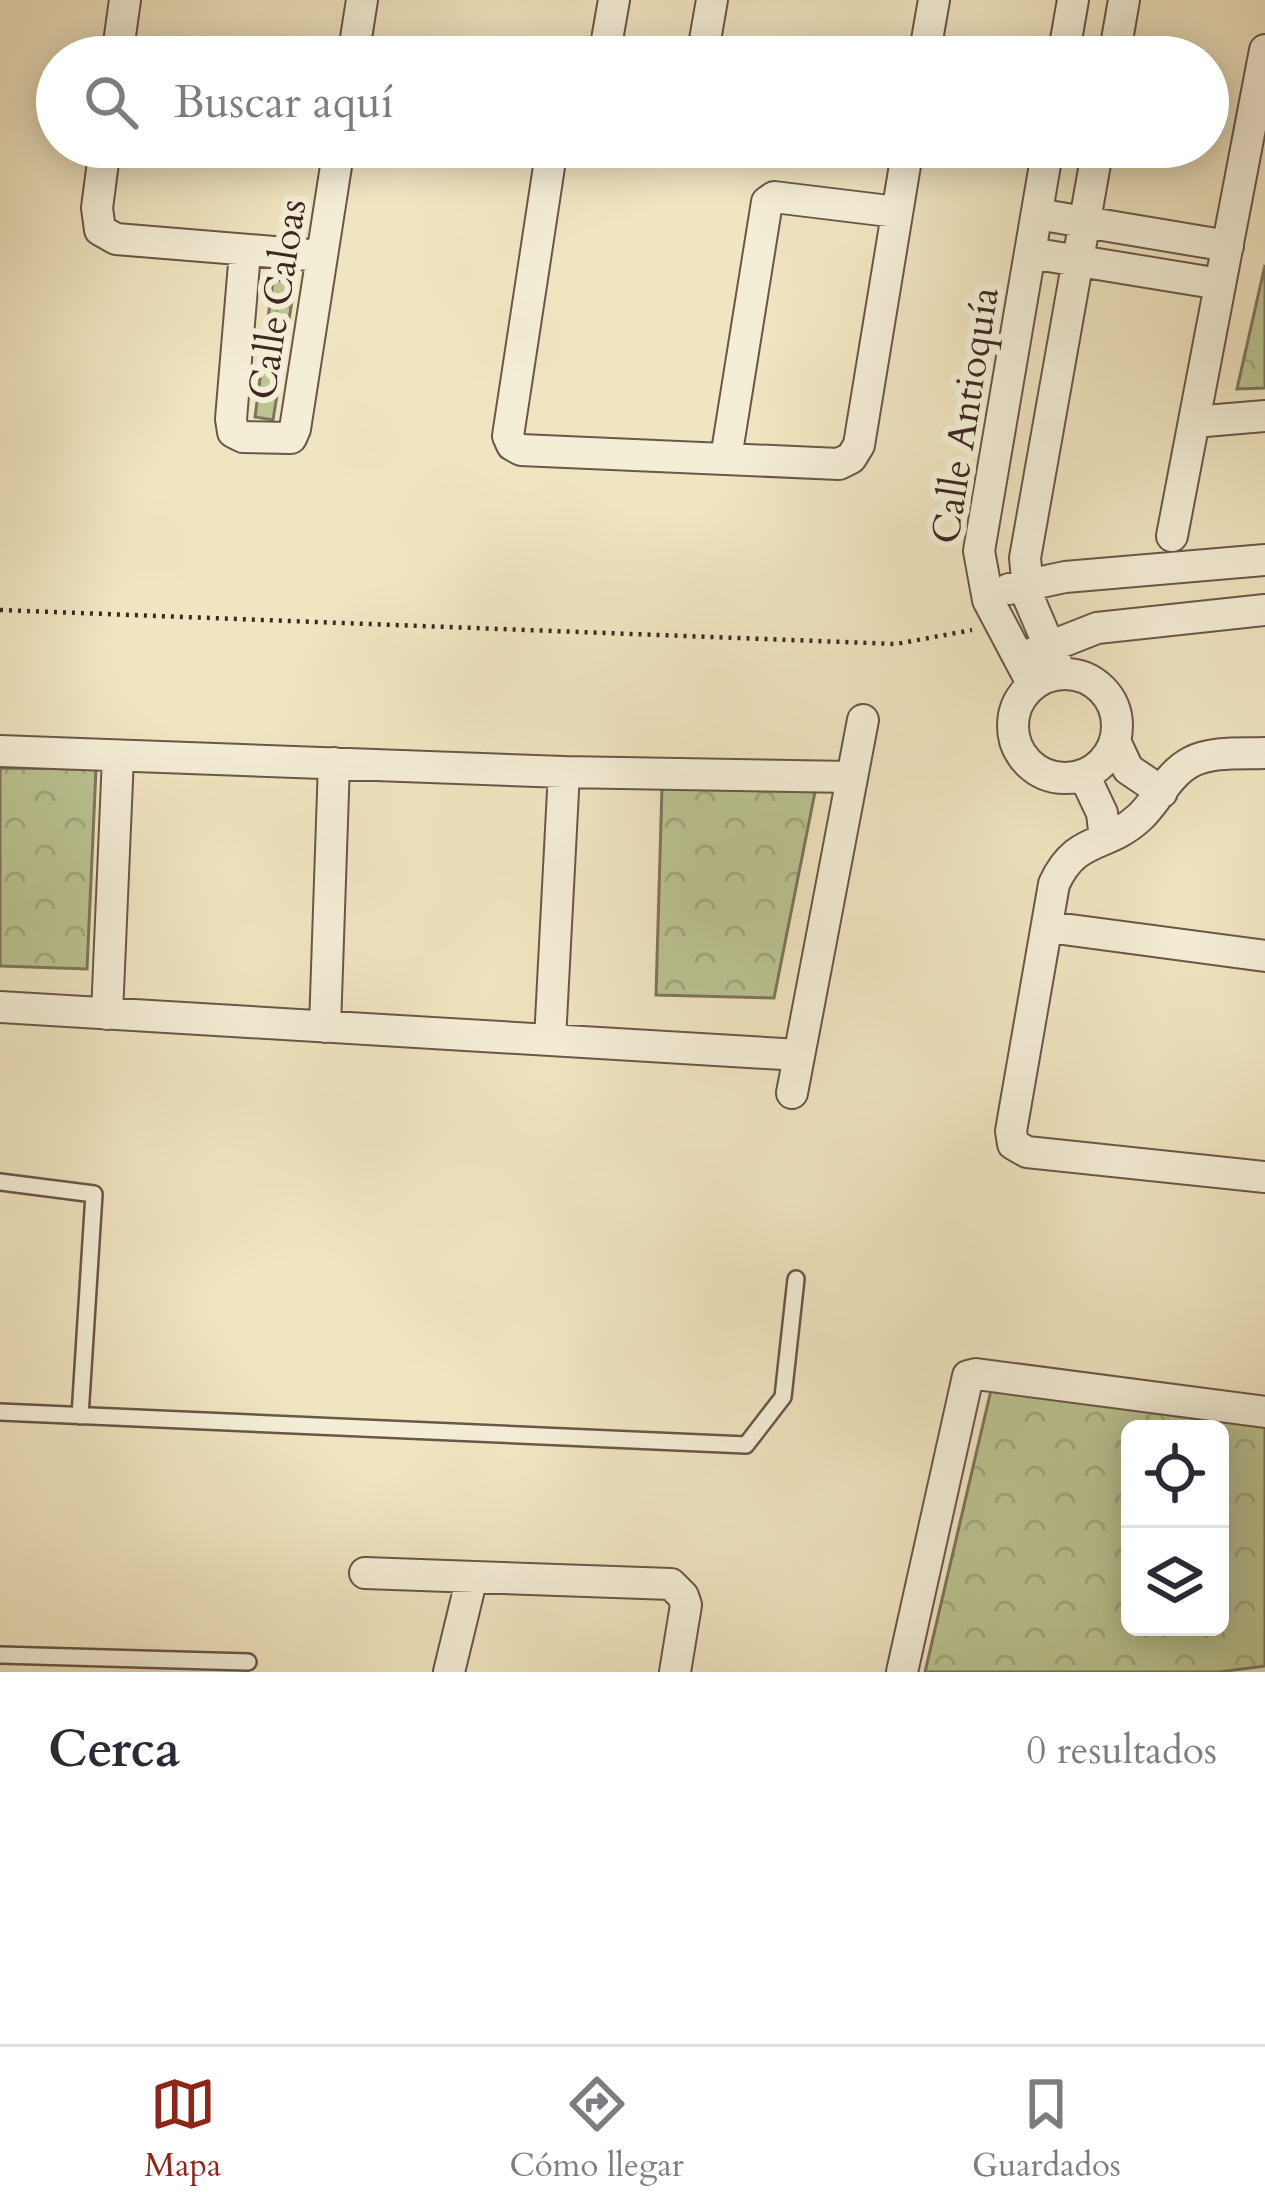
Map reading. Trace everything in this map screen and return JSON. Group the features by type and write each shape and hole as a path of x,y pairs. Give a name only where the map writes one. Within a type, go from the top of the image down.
{"street":[{"path":"120,36 125,0"},
{"path":"356,36 362,0"},
{"path":"608,36 614,0"},
{"path":"706,36 712,0"},
{"path":"928,36 934,0"},
{"path":"1067,36 1073,0"},
{"path":"1118,36 1124,0"},
{"path":"1172,536 1264,60"},
{"path":"102,168 97,208 100,230 116,239 322,256"},
{"name":"Calle Caloas","path":"245,252 233,432 291,438 336,168"},
{"path":"549,168 508,436 512,445 521,450 839,464 859,446 904,168"},
{"name":"Calle Antioquía","path":"1040,666 994,613 979,551 1045,168"},
{"name":"Calle Antioquía","path":"1040,666 1026,583 1027,538 1094,168"},
{"path":"726,458 766,202 774,197 897,212"},
{"path":"1037,214 1228,246"},
{"path":"1030,253 1220,284"},
{"path":"1194,422 1265,416"},
{"path":"994,613 1026,583 1265,560"},
{"path":"1115,741 1103,762 1084,775 1047,776 1031,766 1013,735 1014,716 1040,666 1097,628 1265,610"},
{"path":"1040,666 1101,688 1116,712 1115,741 1128,769 1162,792"},
{"path":"792,1093 863,720"},
{"path":"0,751 564,772 852,777"},
{"path":"1265,753 1204,757 1176,772 1138,819 1074,853 1063,865 1054,884 1010,1130 1013,1144 1027,1152 1265,1177"},
{"path":"107,1014 118,758"},
{"path":"325,1027 334,763"},
{"path":"550,1040 564,772"},
{"path":"1084,775 1102,813 1106,839"},
{"path":"1048,927 1265,956"},
{"path":"0,1007 799,1055"},
{"path":"902,1672 968,1376 1265,1412"},
{"path":"365,1574 670,1584 686,1605 675,1672"},
{"path":"449,1672 472,1577"}],"lane":[{"path":"0,1182 94,1194 80,1416"},
{"path":"0,1412 746,1445 783,1397 796,1279"},
{"path":"0,1655 248,1662"}],"path":[{"path":"0,610 896,644 994,613"}],"green space":[{"path":"1265,265 1265,388 1237,389"},
{"path":"273,280 295,282 273,420 255,417"},
{"path":"0,768 96,769 87,969 0,966"},
{"path":"662,787 816,787 774,998 656,995"},
{"path":"992,1386 1265,1425 1265,1666 1219,1672 925,1672"}]}
